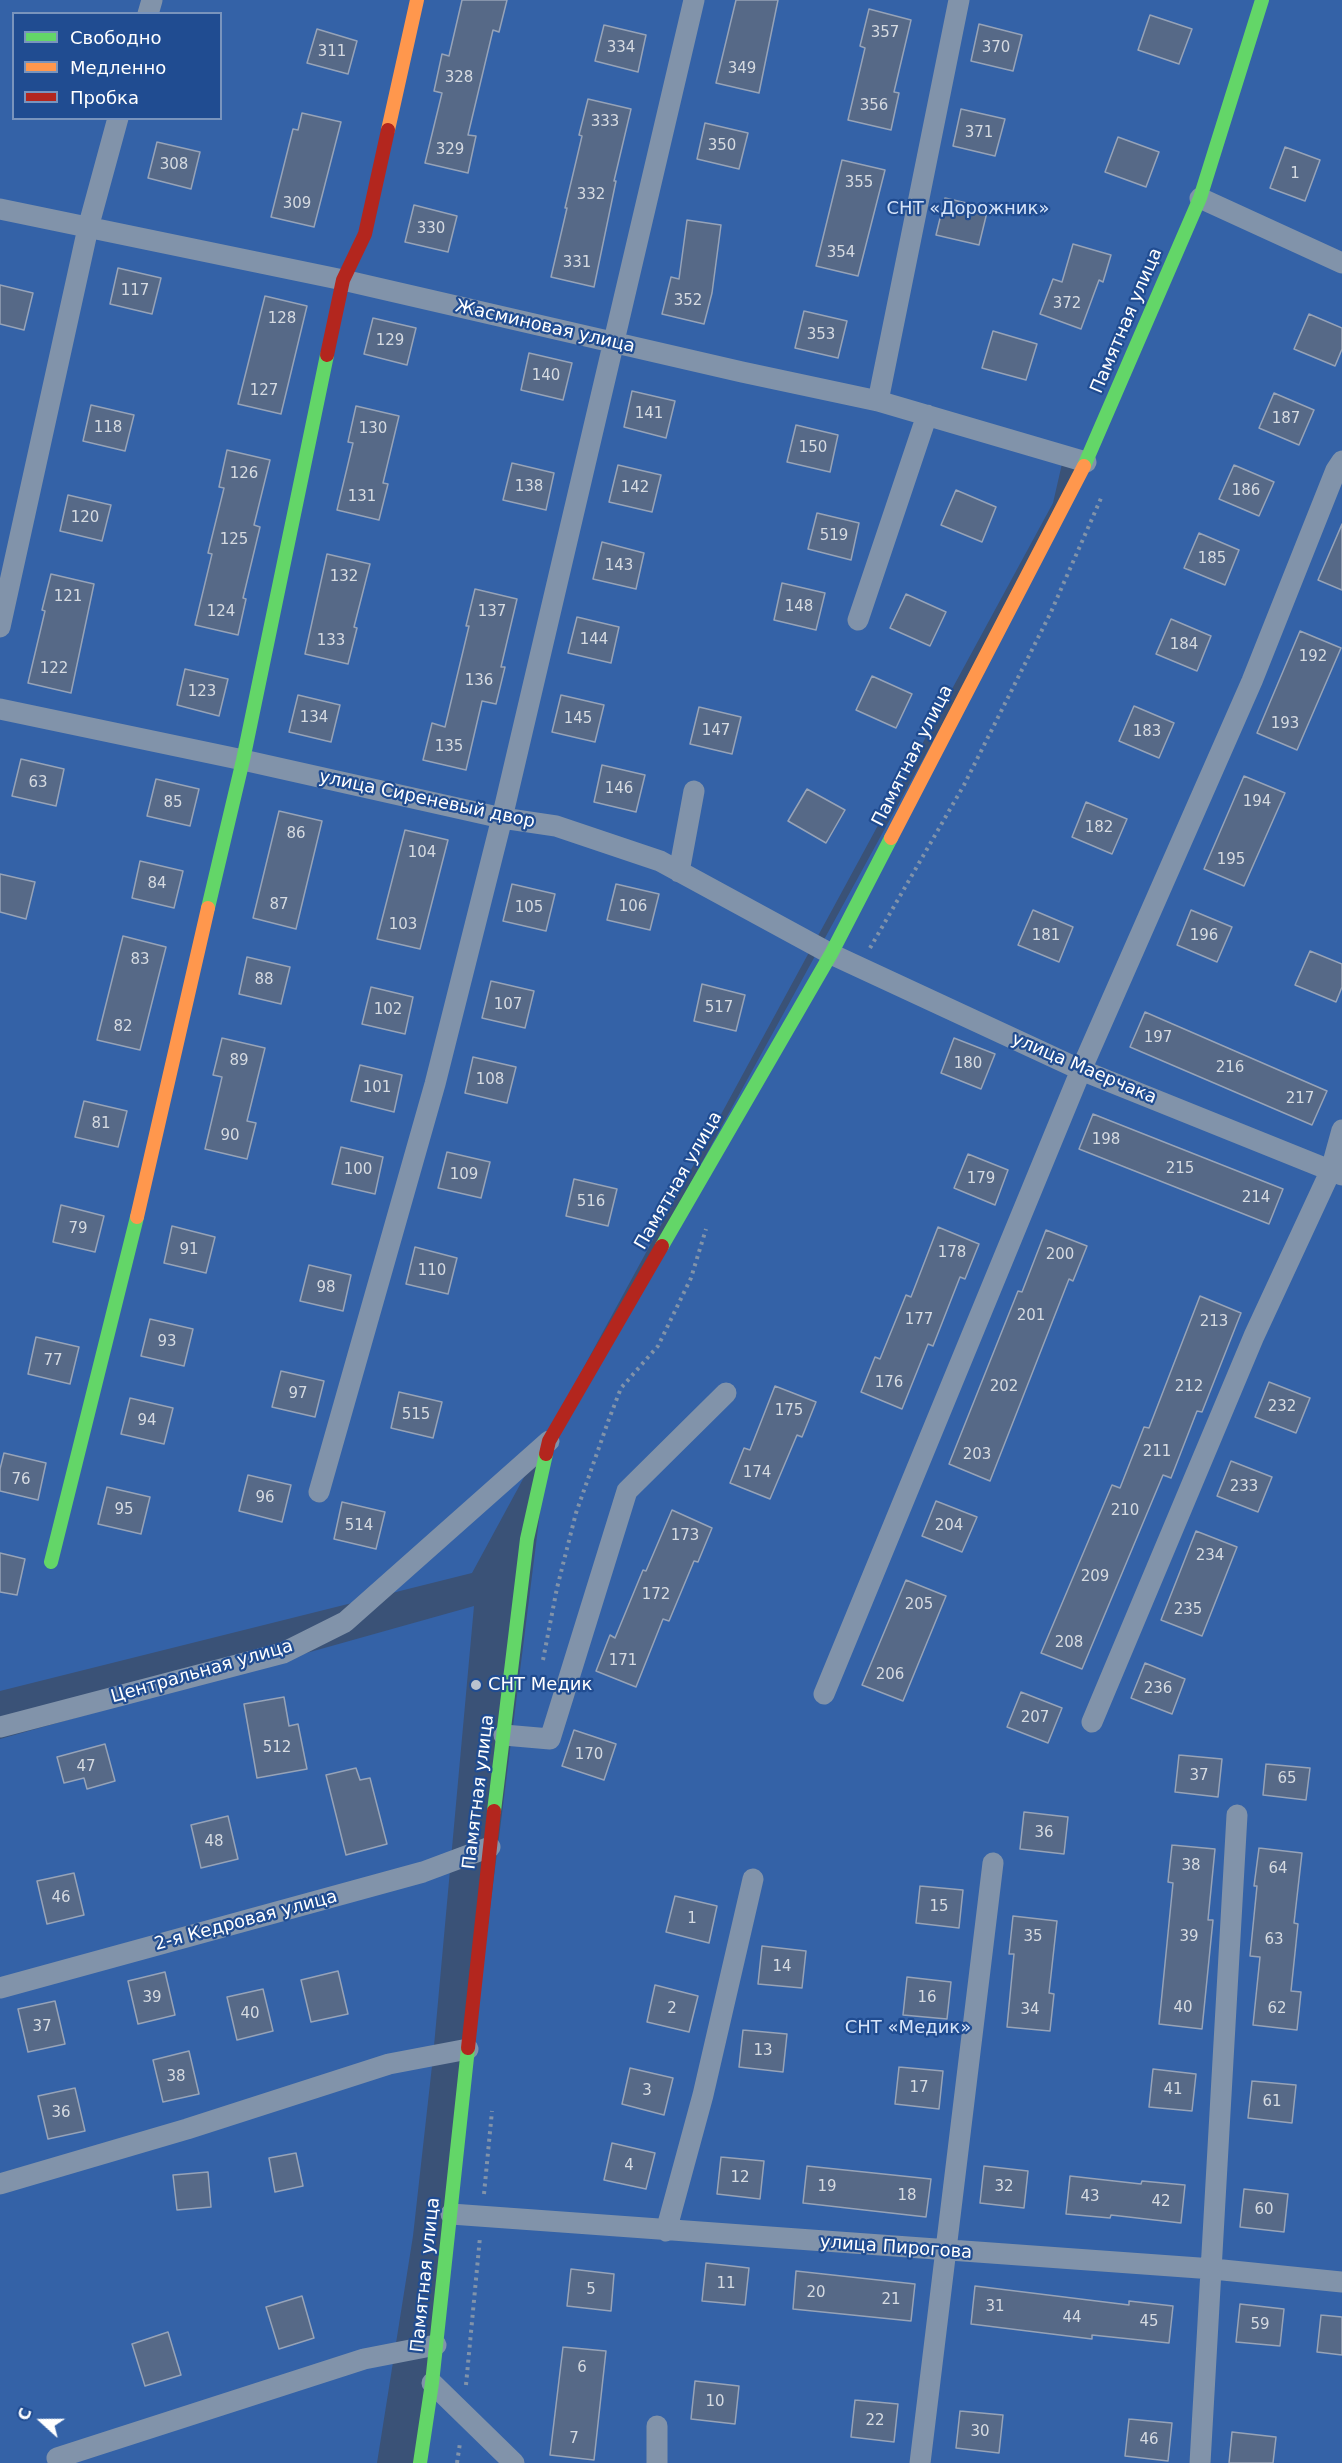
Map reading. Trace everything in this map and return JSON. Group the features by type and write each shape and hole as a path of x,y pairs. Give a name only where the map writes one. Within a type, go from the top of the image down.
{"street":[{"path":"51,1562 127,1257 243,760 343,280 365,234 417,0"},
{"path":"319,1492 435,1084 502,819 694,0"},
{"path":"878,401 959,0"},
{"name":"Памятная улица","path":"420,2463 432,2383 490,1847 527,1539 549,1441 831,954 1086,462 1200,198 1262,0"},
{"path":"0,627 88,228 117,120"},
{"path":"1200,198 1342,263"},
{"name":"Жасминовая улица","path":"0,210 343,280 878,401 1086,462"},
{"path":"858,620 927,415"},
{"path":"824,1694 1081,1071 1251,681 1336,470 1342,461"},
{"name":"улица Сиреневый двор","path":"0,708 502,819 556,826 660,861 831,954"},
{"path":"679,872 694,791"},
{"name":"улица Маерчака","path":"831,954 1081,1071 1336,1172"},
{"path":"1092,1722 1254,1336 1336,1172 1342,1130"},
{"path":"504,1734 550,1739 627,1491 726,1394"},
{"name":"Центральная улица","path":"0,1726 283,1653 345,1622 549,1441"},
{"path":"1200,2463 1213,2268 1237,1815"},
{"name":"2-я Кедровая улица","path":"0,1988 423,1872 490,1847"},
{"path":"920,2463 993,1863"},
{"path":"666,2231 703,2095 753,1879"},
{"path":"0,2184 187,2129 389,2064 468,2049"},
{"name":"улица Пирогова","path":"451,2214 946,2251 1213,2268 1342,2282"},
{"path":"57,2458 364,2359 436,2345"},
{"path":"432,2383 514,2463"},
{"path":"657,2426 657,2463"}],"path":[{"path":"869,951 964,785 1051,612 1103,493"},
{"path":"542,1661 576,1513 613,1409 621,1388 658,1346 691,1278 708,1220"},
{"path":"483,2202 492,2110"},
{"path":"466,2392 481,2225"},
{"path":"457,2463 460,2439"}],"green space":[{"path":"0,0 1342,0 1342,2463 420,2463 549,1441 1086,462 1064,455 1053,503 472,1573 0,1691"},
{"path":"474,1606 433,2057 413,2236 377,2463 0,2463 0,1739"}],"building":[{"path":"462,0 507,0 499,32 493,30 468,135 476,136 468,173 425,163 442,93 434,91 442,54 449,56"},
{"path":"736,0 778,0 759,93 716,83"},
{"path":"869,9 911,20 894,92 899,93 891,130 848,120 865,48 860,46"},
{"path":"1150,15 1192,29 1179,64 1138,50"},
{"path":"979,24 1022,35 1013,71 971,61"},
{"path":"604,25 646,35 638,72 595,61"},
{"path":"317,29 357,41 348,74 307,63"},
{"path":"588,99 631,109 614,181 616,181 594,287 551,277"},
{"path":"961,109 1005,119 995,156 953,146"},
{"path":"302,113 341,122 314,227 271,217 293,129 298,130"},
{"path":"705,123 748,133 739,169 697,159"},
{"path":"1118,137 1159,152 1146,187 1105,172"},
{"path":"157,142 200,152 191,189 148,178"},
{"path":"1285,147 1320,160 1305,201 1270,188"},
{"path":"842,160 885,170 858,276 816,266"},
{"path":"945,198 988,208 979,245 936,235"},
{"path":"414,205 457,216 448,252 405,242"},
{"path":"687,220 721,225 712,293 704,324 662,314 671,277 679,279"},
{"path":"1073,244 1111,255 1103,282 1099,280 1081,329 1040,314 1053,279 1062,282"},
{"path":"118,268 161,278 152,314 110,304"},
{"path":"0,285 33,293 24,330 0,324"},
{"path":"265,296 307,306 281,414 238,404"},
{"path":"804,311 847,321 838,358 795,348"},
{"path":"1309,314 1342,328 1342,349 1335,366 1294,349"},
{"path":"373,318 416,328 407,365 364,354"},
{"path":"993,331 1037,344 1026,380 982,368"},
{"path":"529,353 572,363 563,400 521,390"},
{"path":"632,391 675,401 666,438 624,427"},
{"path":"1274,393 1314,410 1299,445 1259,428"},
{"path":"91,405 134,415 125,451 83,441"},
{"path":"356,406 399,416 383,483 388,484 379,520 337,510 353,443 348,442"},
{"path":"796,425 838,435 830,472 787,462"},
{"path":"227,450 270,460 254,525 260,527 243,598 246,599 238,635 195,625 212,554 208,553 224,488 219,487"},
{"path":"512,463 554,473 546,510 503,500"},
{"path":"618,465 661,475 652,512 609,502"},
{"path":"1234,465 1274,482 1259,516 1219,499"},
{"path":"956,490 996,507 982,542 941,525"},
{"path":"68,495 111,505 102,541 60,531"},
{"path":"817,513 859,523 851,560 808,549"},
{"path":"1342,524 1342,590 1318,580"},
{"path":"1199,533 1239,550 1225,585 1184,568"},
{"path":"602,542 644,553 636,589 593,579"},
{"path":"327,554 370,564 354,627 357,628 348,664 305,654"},
{"path":"51,574 94,584 71,693 28,683"},
{"path":"782,583 825,593 816,630 774,620"},
{"path":"475,589 517,599 501,667 505,667 496,704 482,701 466,770 423,760 432,723 445,727 469,626 466,626"},
{"path":"906,594 946,612 930,646 890,628"},
{"path":"577,617 619,627 611,663 568,653"},
{"path":"1171,619 1211,636 1197,671 1156,654"},
{"path":"1300,631 1341,648 1297,750 1257,733"},
{"path":"185,669 228,679 219,716 177,705"},
{"path":"872,676 912,694 896,728 856,710"},
{"path":"298,695 340,705 331,742 289,732"},
{"path":"561,695 604,705 595,742 552,732"},
{"path":"1134,706 1174,723 1159,758 1119,741"},
{"path":"699,707 741,717 732,754 690,744"},
{"path":"21,759 64,769 56,806 12,796"},
{"path":"602,765 645,775 636,812 594,802"},
{"path":"1244,776 1285,793 1244,886 1204,869"},
{"path":"156,779 199,789 190,826 147,816"},
{"path":"807,789 845,810 826,843 788,821"},
{"path":"1086,802 1127,819 1112,854 1072,837"},
{"path":"279,811 322,821 296,929 253,918"},
{"path":"405,830 448,840 420,949 377,939"},
{"path":"140,861 183,871 174,908 132,898"},
{"path":"0,874 35,882 26,919 0,912"},
{"path":"512,884 555,894 546,931 503,921"},
{"path":"616,884 659,894 650,930 607,920"},
{"path":"1033,910 1073,927 1059,962 1018,945"},
{"path":"1191,910 1232,927 1217,962 1177,945"},
{"path":"123,936 166,947 140,1050 97,1040"},
{"path":"1310,951 1342,964 1342,987 1336,1002 1295,985"},
{"path":"247,957 290,967 281,1004 239,994"},
{"path":"491,981 534,991 525,1028 482,1018"},
{"path":"702,984 745,995 736,1031 694,1021"},
{"path":"371,987 413,997 405,1034 362,1024"},
{"path":"1145,1012 1327,1091 1312,1125 1130,1047"},
{"path":"222,1038 265,1048 247,1121 256,1123 247,1159 205,1149 222,1077 213,1075"},
{"path":"954,1038 995,1054 981,1089 941,1073"},
{"path":"473,1057 516,1067 507,1103 465,1093"},
{"path":"360,1065 402,1075 394,1112 351,1101"},
{"path":"84,1101 127,1111 118,1147 75,1137"},
{"path":"1093,1114 1283,1189 1269,1224 1079,1149"},
{"path":"341,1147 383,1157 375,1194 332,1184"},
{"path":"447,1152 490,1162 481,1198 438,1188"},
{"path":"968,1154 1008,1170 995,1205 954,1188"},
{"path":"574,1179 617,1189 608,1226 566,1216"},
{"path":"61,1205 104,1216 95,1252 53,1242"},
{"path":"172,1226 215,1237 206,1273 164,1263"},
{"path":"938,1227 979,1244 965,1279 960,1277 933,1346 928,1344 902,1409 861,1392 875,1357 880,1359 906,1295 911,1297"},
{"path":"1046,1230 1087,1246 1073,1281 1069,1279 990,1481 949,1464 1018,1291 1022,1292"},
{"path":"415,1247 457,1258 448,1294 406,1284"},
{"path":"309,1265 351,1275 343,1311 300,1301"},
{"path":"1200,1296 1241,1313 1202,1412 1197,1411 1171,1478 1163,1475 1082,1669 1041,1653 1112,1485 1120,1488 1144,1427 1149,1428"},
{"path":"150,1319 193,1329 184,1366 141,1356"},
{"path":"36,1337 79,1347 70,1384 28,1374"},
{"path":"281,1371 324,1381 315,1417 272,1407"},
{"path":"1269,1382 1310,1398 1296,1433 1255,1417"},
{"path":"775,1386 816,1402 802,1437 797,1435 770,1499 730,1483 744,1448 750,1450"},
{"path":"399,1392 442,1402 433,1438 391,1428"},
{"path":"130,1398 173,1408 164,1444 121,1434"},
{"path":"4,1453 46,1463 38,1500 0,1491 0,1469"},
{"path":"1231,1461 1272,1477 1258,1512 1217,1496"},
{"path":"248,1475 291,1485 282,1522 239,1511"},
{"path":"107,1487 150,1497 141,1534 98,1524"},
{"path":"936,1501 977,1517 962,1552 922,1536"},
{"path":"342,1502 385,1512 376,1549 334,1539"},
{"path":"672,1510 712,1528 698,1562 694,1561 669,1621 663,1619 636,1687 596,1671 610,1635 615,1638 643,1570 646,1571"},
{"path":"1196,1531 1237,1547 1202,1636 1161,1620"},
{"path":"0,1553 25,1559 17,1595 0,1592"},
{"path":"906,1580 946,1596 903,1701 862,1685"},
{"path":"1145,1663 1185,1679 1172,1714 1131,1698"},
{"path":"1021,1692 1062,1708 1048,1743 1007,1727"},
{"path":"284,1697 289,1726 298,1724 307,1769 257,1778 244,1704"},
{"path":"574,1730 616,1744 604,1780 562,1766"},
{"path":"105,1744 115,1781 87,1789 84,1778 64,1783 57,1757"},
{"path":"1179,1755 1222,1759 1218,1797 1175,1792"},
{"path":"1266,1764 1310,1768 1306,1800 1263,1795"},
{"path":"356,1768 360,1780 370,1778 387,1844 346,1855 326,1775"},
{"path":"1024,1812 1068,1817 1064,1854 1020,1849"},
{"path":"228,1816 238,1859 201,1868 191,1825"},
{"path":"1172,1845 1215,1849 1208,1920 1213,1920 1202,2029 1159,2024 1173,1883 1168,1882"},
{"path":"1259,1848 1302,1853 1294,1923 1298,1924 1291,1991 1301,1992 1297,2030 1253,2025 1260,1957 1250,1956 1257,1886 1254,1886"},
{"path":"74,1873 84,1915 47,1924 37,1881"},
{"path":"920,1886 963,1890 959,1928 916,1923"},
{"path":"675,1896 717,1906 709,1943 666,1932"},
{"path":"1013,1916 1057,1921 1049,1993 1054,1994 1050,2031 1007,2027 1014,1954 1009,1954"},
{"path":"762,1946 806,1951 802,1988 758,1984"},
{"path":"338,1971 348,2014 311,2022 301,1980"},
{"path":"165,1972 175,2015 138,2024 128,1981"},
{"path":"907,1977 951,1982 947,2019 903,2015"},
{"path":"655,1985 698,1996 689,2032 647,2022"},
{"path":"263,1989 273,2031 237,2040 227,1997"},
{"path":"55,2001 65,2044 28,2052 18,2009"},
{"path":"743,2030 787,2034 783,2072 739,2067"},
{"path":"189,2051 199,2094 163,2102 153,2060"},
{"path":"899,2067 943,2071 939,2109 895,2104"},
{"path":"630,2068 673,2078 664,2115 622,2104"},
{"path":"1153,2069 1196,2074 1192,2111 1149,2107"},
{"path":"1252,2081 1296,2085 1292,2123 1248,2118"},
{"path":"75,2088 85,2131 48,2139 38,2096"},
{"path":"612,2143 655,2153 646,2189 604,2180"},
{"path":"296,2153 303,2186 275,2192 269,2158"},
{"path":"721,2157 764,2161 760,2199 717,2194"},
{"path":"807,2166 931,2179 926,2217 803,2203"},
{"path":"984,2166 1028,2171 1024,2208 980,2203"},
{"path":"208,2172 211,2207 177,2210 173,2175"},
{"path":"1070,2176 1141,2184 1142,2181 1185,2185 1181,2223 1111,2215 1110,2218 1066,2214"},
{"path":"1244,2189 1288,2194 1284,2232 1240,2227"},
{"path":"706,2263 749,2268 745,2305 702,2301"},
{"path":"571,2269 614,2274 611,2311 567,2306"},
{"path":"796,2271 915,2284 911,2321 793,2309"},
{"path":"975,2286 1129,2305 1129,2301 1173,2306 1169,2343 1092,2335 1092,2339 971,2324"},
{"path":"302,2296 314,2338 279,2349 266,2307"},
{"path":"1240,2304 1284,2309 1280,2346 1236,2342"},
{"path":"1321,2315 1342,2317 1342,2355 1317,2352"},
{"path":"168,2332 181,2375 145,2386 132,2344"},
{"path":"563,2347 606,2351 594,2460 550,2455"},
{"path":"695,2381 739,2386 735,2424 691,2419"},
{"path":"855,2400 898,2404 894,2442 851,2437"},
{"path":"960,2411 1003,2415 999,2453 956,2448"},
{"path":"1129,2419 1172,2423 1168,2461 1125,2456"},
{"path":"1232,2432 1276,2437 1273,2463 1229,2463"}],"traffic: fast":[{"path":"1084,466 1200,198 1262,0"},
{"path":"208,908 243,760 327,355"},
{"path":"662,1246 831,954 891,838"},
{"path":"51,1562 137,1217"},
{"path":"494,1811 527,1539 546,1454"},
{"path":"420,2463 432,2383 468,2048"}],"traffic: slow":[{"path":"388,130 417,0"},
{"path":"891,838 1084,466"},
{"path":"137,1217 208,908"}],"traffic: jam":[{"path":"327,355 343,280 365,234 388,130"},
{"path":"546,1454 549,1441 662,1246"},
{"path":"468,2048 494,1811"}],"place":[{"name":"СНТ Медик","path":"476,1685"}],"park label":[{"name":"СНТ «Дорожник»","path":"968,209"},
{"name":"СНТ «Медик»","path":"908,2028"}]}
